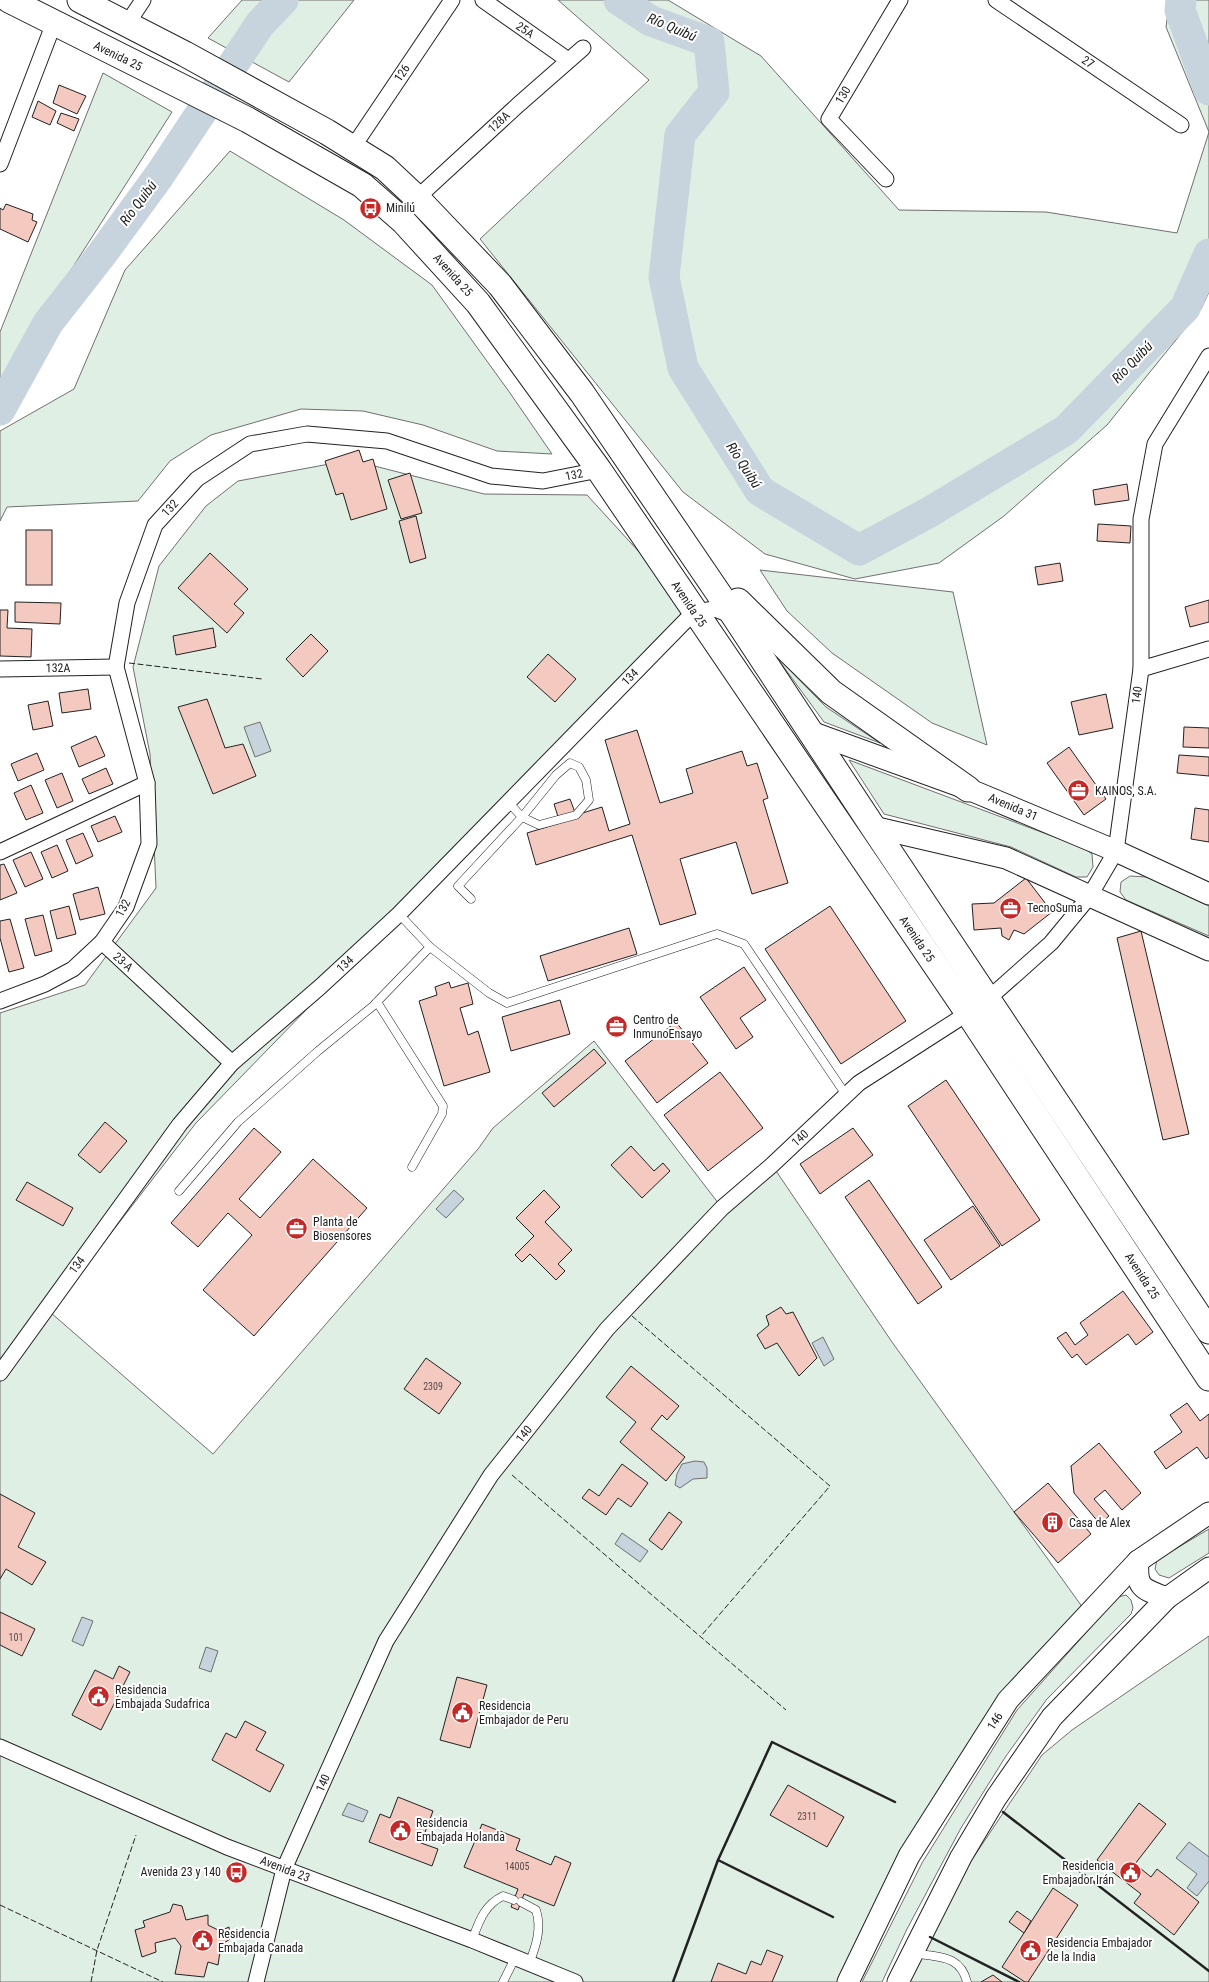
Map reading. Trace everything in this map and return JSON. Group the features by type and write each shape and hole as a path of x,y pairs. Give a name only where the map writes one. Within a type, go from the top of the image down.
{"main road":[{"name":"Avenida 25","path":"9,0 248,120 362,185 403,221 478,302 599,470 968,1013 1209,1378"},
{"name":"Avenida 25","path":"80,0 185,54 353,147 385,168 417,198 500,285 582,393 734,616 1209,1331"},
{"path":"659,506 746,611 831,692 968,788"},
{"name":"Avenida 31","path":"811,732 968,788 1116,851 1209,894"},
{"path":"827,806 873,827 1006,858 1209,950"},
{"name":"146","path":"848,1982 909,1856 1008,1700 1138,1561 1209,1513"},
{"path":"1138,1561 1137,1576 1141,1587 1148,1592 1167,1598"},
{"path":"898,1982 962,1857 996,1798 1052,1717 1167,1598 1209,1568"}],"street":[{"path":"127,24 143,0"},
{"name":"126","path":"353,147 452,0"},
{"name":"25A","path":"483,0 568,60"},
{"name":"130","path":"886,178 829,119 900,0"},
{"name":"27","path":"996,0 1180,125"},
{"path":"0,164 54,23"},
{"name":"128A","path":"417,198 583,48"},
{"name":"140","path":"988,999 1051,943 1089,897 1116,851 1141,669 1141,519 1155,444 1209,356"},
{"name":"132","path":"102,942 126,907 149,844 147,783 116,667 127,603 154,525 196,479 250,444 307,434 387,442 491,476 543,481 599,470"},
{"path":"694,612 715,609 734,616"},
{"name":"134","path":"0,1373 180,1124 232,1063 320,987 399,914 694,612"},
{"path":"1141,669 1209,649"},
{"name":"132A","path":"0,669 116,667"},
{"path":"0,852 147,783"},
{"name":"23-A","path":"0,1001 45,984 73,969 102,942 232,1063"},
{"name":"140","path":"256,1982 284,1869 386,1641 491,1475 607,1329 722,1208 772,1165 859,1083 968,1013"},
{"name":"Avenida 23","path":"0,1746 227,1847 472,1940 575,1982"}],"lane":[{"path":"471,899 458,886 522,817 556,775 570,763 579,767 586,780 589,800 576,815 539,825 522,817 508,802"},
{"path":"399,914 430,947 489,993 507,1003 717,934 744,944 846,1095"},
{"path":"179,1191 238,1122 377,1002 430,947"},
{"path":"377,1002 443,1106 442,1114 412,1167"},
{"path":"472,1940 483,1913 494,1900 503,1896 536,1910 539,1921 538,1935 522,1961 503,1982"},
{"path":"913,1952 952,1960 960,1966 967,1982"}],"green space":[{"path":"242,0 354,0 289,82 208,38"},
{"path":"558,0 668,0 761,56 899,210 1046,212 1177,233 1209,132 1209,292 1201,309 1107,425 1004,516 939,563 855,579 765,554 683,492 480,239 649,80"},
{"path":"1170,0 1209,0 1209,132 1166,27"},
{"path":"103,73 172,112 0,381 0,332"},
{"path":"230,151 344,220 432,285 552,454 497,451 423,425 363,411 301,409 211,435 170,461 138,501 7,507 0,521 0,431 74,389 125,270"},
{"path":"351,460 484,494 587,495 694,612 196,1123 50,1312 213,1454 478,1149 493,1128 594,1041 722,1208 772,1165 892,1342 1088,1615 1008,1701 848,1982 0,1982 0,1013 85,985 156,888 150,754 133,667 159,566 206,506 238,481"},
{"path":"760,570 953,592 987,745 932,723 832,653 787,611"},
{"path":"775,655 826,707 880,743 824,722"},
{"path":"849,760 1084,848 1092,854 1093,867 1087,877 1076,877 1011,847 884,814"},
{"path":"1130,876 1147,877 1209,906 1209,936 1126,900 1120,892 1121,882"},
{"path":"1209,1529 1209,1553 1169,1578 1159,1575 1155,1569 1157,1560"},
{"path":"1126,1595 1131,1600 1133,1608 1131,1614 1047,1699 1006,1756 961,1828 907,1929 882,1982 862,1982 922,1863 1017,1710 1118,1597"},
{"path":"1209,1636 1209,1982 906,1982 969,1864 1042,1755 1072,1730"}],"shaded area":[{"path":"260,722 271,751 255,757 244,727"},
{"path":"454,1190 464,1199 446,1218 436,1209"},
{"path":"823,1337 834,1359 824,1366 812,1343"},
{"path":"695,1461 704,1462 707,1468 707,1478 693,1479 680,1488 675,1485 677,1474 682,1464"},
{"path":"622,1533 648,1551 640,1562 615,1544"},
{"path":"82,1617 93,1621 83,1646 72,1641"},
{"path":"206,1647 218,1651 211,1672 199,1668"},
{"path":"348,1803 368,1811 363,1822 342,1815"},
{"path":"1189,1842 1209,1857 1209,1881 1197,1896 1187,1888 1197,1874 1176,1858"}],"building":[{"path":"59,85 86,96 77,114 53,103"},
{"path":"38,101 56,111 50,125 32,117"},
{"path":"61,113 79,119 74,131 57,123"},
{"path":"6,204 33,214 32,220 37,222 28,242 0,229 0,208 3,210"},
{"path":"359,450 363,462 373,459 387,509 351,520 343,493 336,495 325,461"},
{"path":"410,473 422,513 401,519 388,480"},
{"path":"1127,484 1129,500 1095,505 1093,490"},
{"path":"416,516 426,558 410,563 399,521"},
{"path":"1098,524 1131,526 1130,543 1097,541"},
{"path":"26,530 52,530 52,585 26,585"},
{"path":"210,553 248,589 234,604 244,613 227,633 178,588"},
{"path":"1060,563 1063,581 1038,585 1035,567"},
{"path":"1209,600 1209,622 1190,627 1185,607"},
{"path":"15,602 61,603 60,624 15,622"},
{"path":"0,610 8,610 7,628 32,629 31,657 0,656"},
{"path":"213,628 216,647 176,655 173,636"},
{"path":"311,634 328,651 303,677 286,659"},
{"path":"548,654 576,679 555,702 527,677"},
{"path":"88,689 91,709 62,713 59,693"},
{"path":"1106,694 1113,728 1079,735 1071,702"},
{"path":"207,699 225,748 243,744 256,776 213,794 178,707"},
{"path":"48,701 53,726 33,730 28,705"},
{"path":"1184,727 1209,728 1209,748 1183,747"},
{"path":"637,730 660,803 693,793 686,769 742,751 747,766 757,763 768,798 763,800 788,883 752,894 736,842 680,859 696,914 660,925 632,835 536,865 527,833 560,823 554,804 570,799 576,815 602,807 609,831 630,824 605,740"},
{"path":"96,736 105,756 79,767 71,747"},
{"path":"1069,747 1106,799 1084,815 1047,763"},
{"path":"37,753 44,770 18,781 11,764"},
{"path":"1179,755 1209,757 1209,776 1177,773"},
{"path":"106,768 113,784 89,794 82,779"},
{"path":"62,773 73,801 57,808 45,780"},
{"path":"31,785 43,813 26,820 14,793"},
{"path":"1195,808 1209,810 1209,842 1191,839"},
{"path":"115,816 122,832 98,842 91,826"},
{"path":"83,833 93,856 76,864 66,840"},
{"path":"57,845 68,871 52,878 41,852"},
{"path":"31,852 43,879 25,887 13,860"},
{"path":"4,864 17,893 0,900 0,865"},
{"name":"TecnoSuma","path":"1026,878 1052,912 1024,934 1014,930 1009,940 1002,936 1001,928 974,930 972,904 994,903"},
{"path":"98,887 105,914 80,920 73,894"},
{"path":"69,906 76,934 57,939 50,911"},
{"path":"830,906 906,1021 841,1064 765,949"},
{"path":"43,915 52,951 35,956 25,919"},
{"path":"10,919 24,968 9,972 0,938 0,921"},
{"path":"629,928 637,954 548,981 540,956"},
{"path":"1141,931 1189,1134 1163,1140 1117,938"},
{"path":"744,967 766,1000 740,1018 753,1037 736,1049 700,997"},
{"path":"449,982 451,988 468,983 473,1004 460,1008 468,1035 478,1031 490,1072 444,1086 419,1001 437,995 435,987"},
{"path":"560,1000 570,1034 511,1051 502,1017"},
{"path":"676,1022 708,1063 657,1103 625,1061"},
{"path":"594,1049 606,1063 554,1107 542,1093"},
{"path":"720,1072 763,1128 708,1171 664,1115"},
{"path":"946,1080 1040,1220 1002,1246 908,1106"},
{"path":"105,1122 127,1141 100,1173 78,1155"},
{"name":"Planta de Biosensores","path":"254,1128 281,1152 239,1199 260,1218 313,1159 367,1208 254,1336 203,1290 252,1235 228,1213 198,1247 171,1223"},
{"path":"853,1128 873,1155 820,1194 800,1164"},
{"path":"631,1146 654,1171 663,1163 670,1171 642,1198 611,1165"},
{"path":"869,1180 942,1287 918,1304 845,1197"},
{"path":"27,1182 73,1208 63,1226 16,1200"},
{"path":"544,1190 560,1207 545,1222 572,1250 558,1264 565,1271 556,1280 530,1254 522,1262 515,1255 534,1236 516,1218"},
{"path":"973,1206 1000,1246 951,1280 924,1240"},
{"path":"1123,1291 1153,1332 1136,1345 1128,1334 1086,1365 1077,1354 1072,1358 1057,1338 1066,1332 1075,1345 1088,1335 1080,1323"},
{"path":"781,1307 786,1314 793,1312 817,1358 799,1376 777,1343 765,1349 757,1335 769,1325 766,1316"},
{"path":"426,1358 461,1383 439,1414 404,1389"},
{"path":"631,1366 679,1406 667,1420 662,1415 651,1429 685,1457 666,1481 620,1442 636,1422 606,1397"},
{"path":"1187,1403 1200,1421 1209,1414 1209,1457 1206,1459 1197,1447 1166,1469 1154,1452 1182,1432 1170,1415"},
{"path":"1099,1443 1141,1493 1122,1510 1105,1490 1094,1499 1109,1516 1100,1524 1074,1493 1071,1466"},
{"path":"622,1464 648,1483 631,1507 618,1498 606,1515 582,1498 589,1489 599,1496"},
{"name":"Casa de Alex","path":"1048,1483 1091,1534 1058,1563 1014,1512"},
{"path":"0,1494 35,1513 18,1547 46,1562 32,1585 6,1569 0,1579"},
{"path":"669,1512 682,1522 662,1550 649,1540"},
{"path":"0,1612 35,1629 22,1656 0,1645"},
{"name":"Residencia Embajada Sudafrica","path":"119,1666 130,1672 101,1730 72,1715 95,1670 113,1679"},
{"name":"Residencia Embajador de Peru","path":"457,1677 487,1685 470,1748 440,1740"},
{"path":"245,1721 266,1732 256,1750 284,1765 270,1792 212,1760 226,1733 236,1738"},
{"path":"788,1785 844,1817 827,1847 770,1815"},
{"name":"Residencia Embajada Holanda","path":"398,1797 433,1811 421,1843 438,1849 432,1866 369,1842 380,1814 390,1818"},
{"name":"Residencia Embajador Irán","path":"1139,1803 1166,1824 1135,1864 1151,1877 1157,1869 1199,1902 1174,1935 1134,1903 1141,1894 1097,1860"},
{"path":"482,1824 520,1839 516,1850 551,1865 555,1856 571,1863 554,1906 524,1894 518,1910 511,1907 518,1889 464,1867"},
{"name":"Residencia Embajador de la India","path":"1053,1888 1078,1905 1028,1982 1025,1982 1002,1967"},
{"name":"Residencia Embajada Canada","path":"173,1904 182,1906 186,1920 208,1915 208,1925 220,1931 229,1927 230,1939 221,1945 218,1965 208,1962 204,1977 175,1974 181,1946 175,1938 155,1943 156,1952 142,1957 135,1930 145,1927 143,1921 170,1912"},
{"path":"1017,1911 1031,1921 1024,1933 1009,1922"},
{"path":"767,1950 783,1956 772,1982 711,1982 718,1963 746,1974 751,1961 761,1965"},
{"path":"993,1975 1002,1982 981,1982"}],"waterway":[{"name":"Río Quibú","path":"0,410 48,323 102,254 159,176 260,24 283,0"},
{"name":"Río Quibú","path":"619,0 651,21 709,42 714,92 680,135 664,277 683,368 760,491 859,550 928,513 1066,430 1185,308 1209,254"},
{"name":"Río Quibú","path":"1181,0 1180,10 1209,90"}],"fence":[{"path":"129,663 262,679"},
{"path":"632,1316 830,1486 701,1636"},
{"path":"512,1475 786,1710"},
{"path":"91,1982 97,1950 136,1835"},
{"path":"0,1905 163,1982"}],"wall":[{"path":"673,1982 718,1860 772,1742 895,1802"},
{"path":"1003,1812 1209,1971"},
{"path":"718,1860 833,1917"},
{"path":"930,1937 1019,1982"}],"place":[{"name":"Minilú","path":"370,208"},
{"name":"KAINOS, S.A.","path":"1079,791"},
{"name":"TecnoSuma","path":"1011,908"},
{"name":"Centro de InmunoEnsayo","path":"617,1027"},
{"name":"Planta de Biosensores","path":"297,1229"},
{"name":"Casa de Alex","path":"1053,1523"},
{"name":"Residencia Embajada Sudafrica","path":"99,1697"},
{"name":"Residencia Embajador de Peru","path":"463,1713"},
{"name":"Residencia Embajada Holanda","path":"400,1830"},
{"name":"Avenida 23 y 140","path":"237,1872"},
{"name":"Residencia Embajador Irán","path":"1130,1873"},
{"name":"Residencia Embajada Canada","path":"202,1941"},
{"name":"Residencia Embajador de la India","path":"1031,1950"}]}
